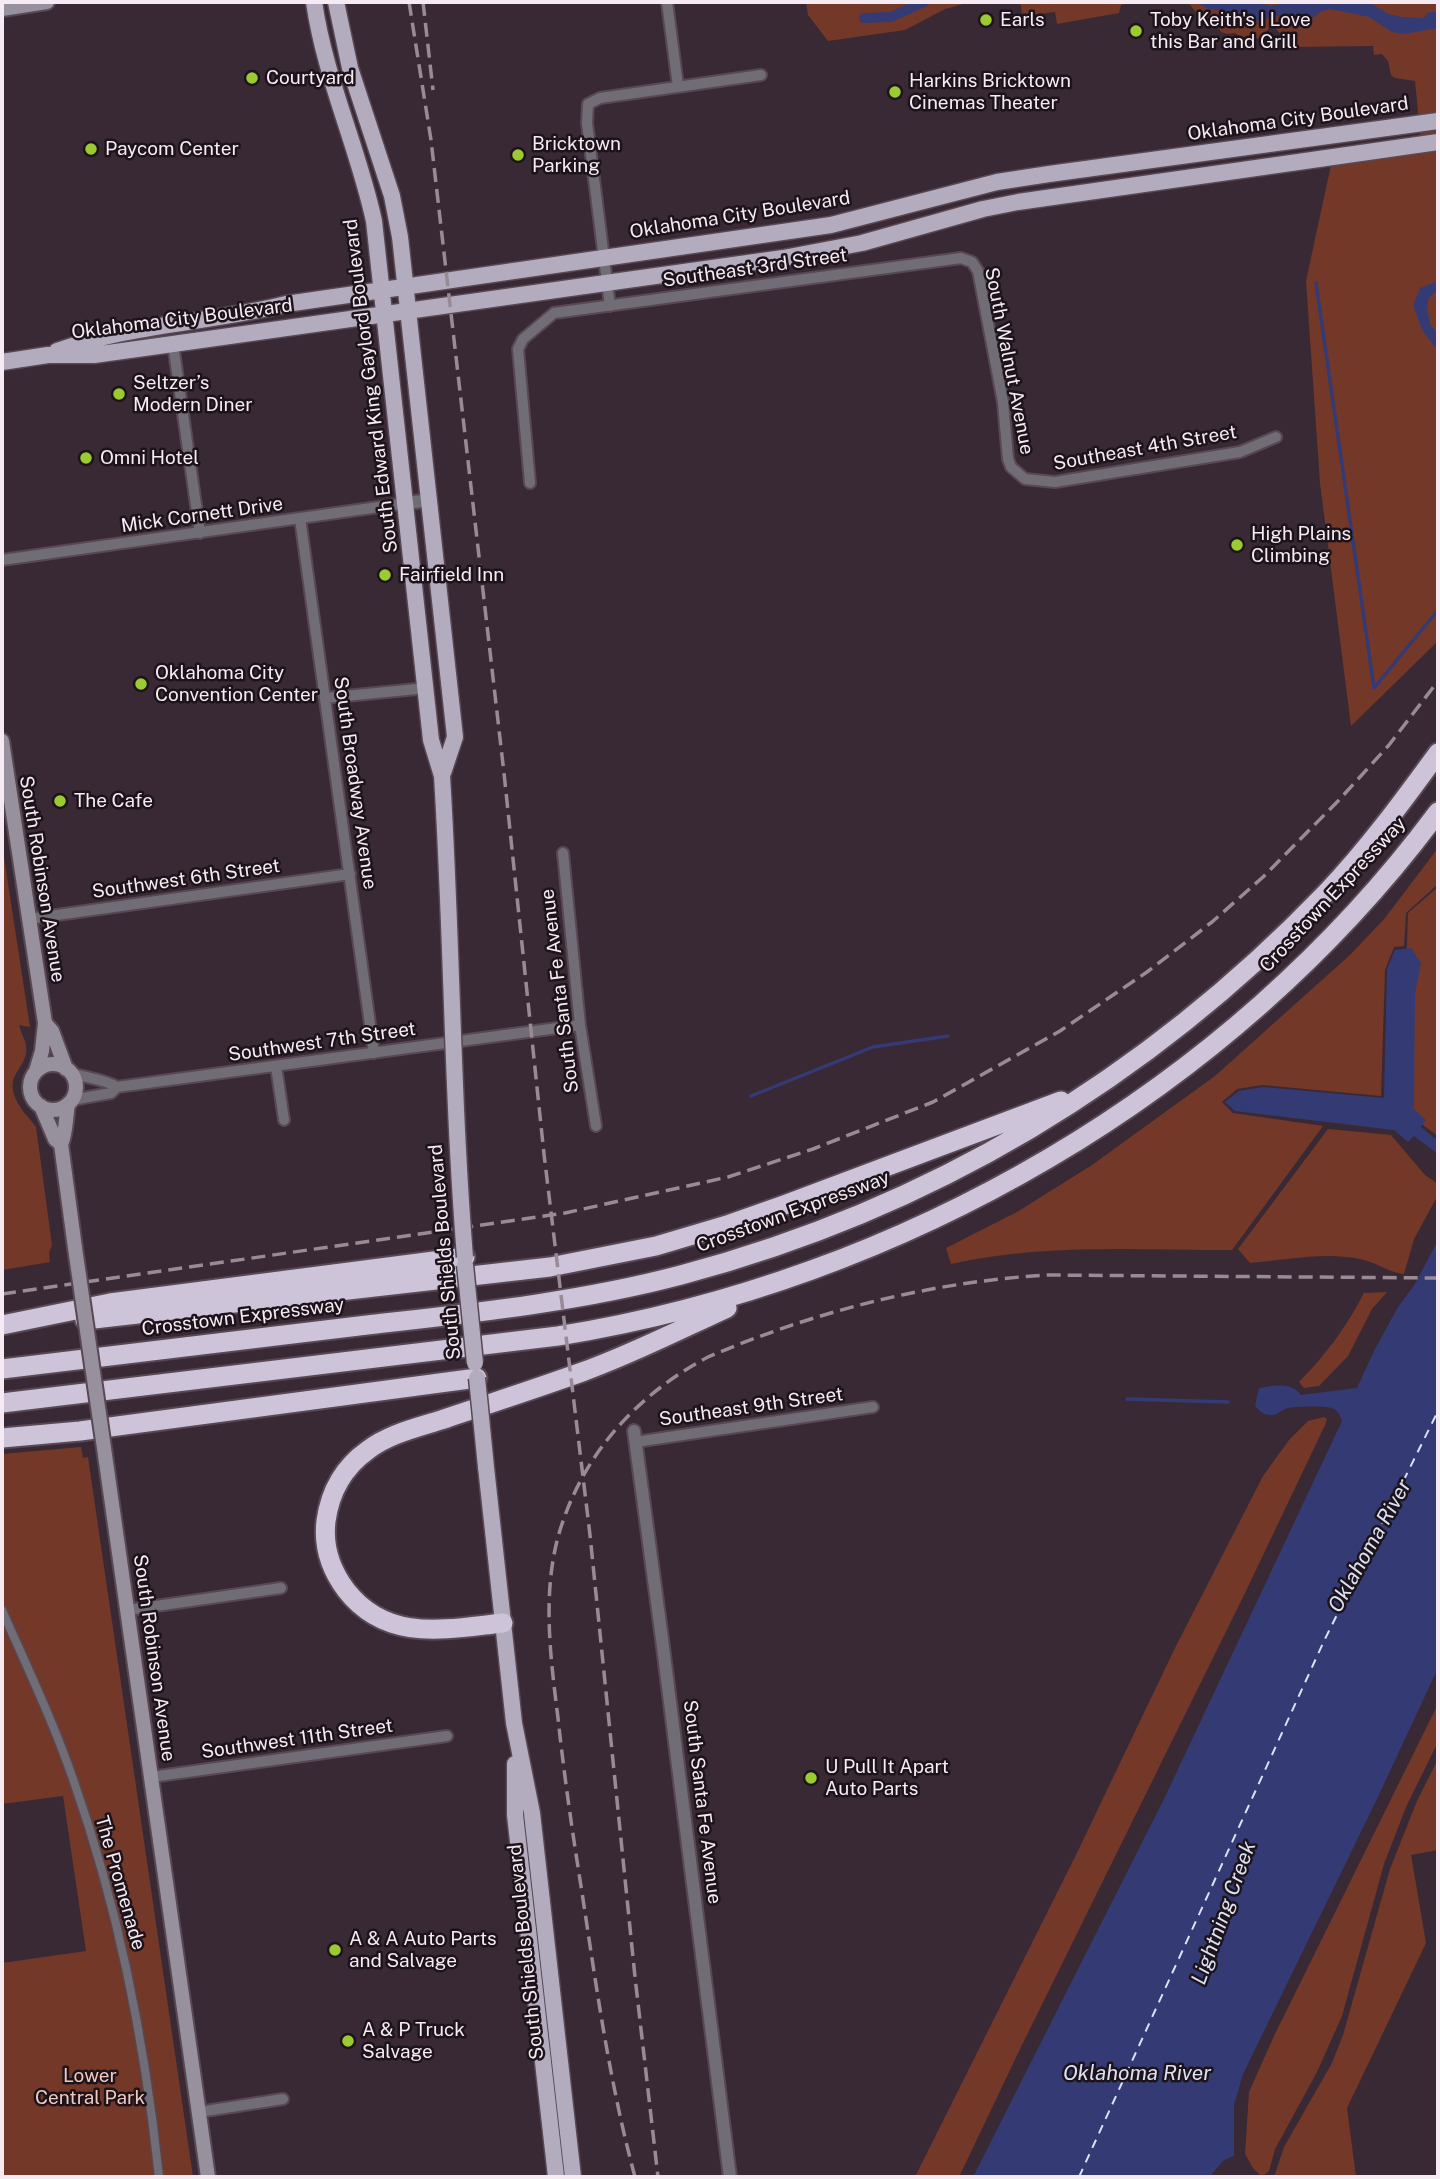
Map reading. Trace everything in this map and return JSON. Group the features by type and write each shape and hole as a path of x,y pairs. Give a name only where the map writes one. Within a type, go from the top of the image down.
{"highway":[{"name":"Crosstown Expressway","path":"2,1369 576,1297 677,1276 760,1251 880,1207 987,1155 1098,1087 1197,1013 1267,952 1328,891 1438,753"},
{"name":"Crosstown Expressway","path":"2,1403 607,1328 672,1313 788,1278 908,1232 975,1200 1080,1140 1160,1086 1249,1014 1317,951 1380,884 1438,812"},
{"path":"85,1320 186,1311 550,1267 656,1246 785,1205 1098,1087"},
{"path":"2,1325 110,1303 465,1261"},
{"path":"503,1623 413,1630 384,1620 353,1598 339,1579 326,1544 326,1527 333,1493 353,1462 368,1450 398,1434 564,1379 629,1354 788,1278"},
{"path":"2,1438 80,1431 477,1378"}],"main road":[{"path":"2,9 47,2"},
{"name":"South Edward King Gaylord Boulevard","path":"314,2 328,71 369,196 383,290 426,688"},
{"path":"336,2 353,77 392,196 400,237 449,661 426,688"},
{"name":"Oklahoma City Boulevard","path":"48,355 119,332 240,315 286,304 831,225 1010,180 1438,121"},
{"name":"Oklahoma City Boulevard","path":"2,362 48,355 94,355 823,251 1018,202 1438,142"},
{"name":"South Shields Boulevard","path":"442,776 455,737 449,661"},
{"name":"South Shields Boulevard","path":"426,688 432,740 442,776 448,873 454,1090 465,1261 514,1723 516,1815 556,2177"},
{"name":"South Robinson Avenue","path":"2,741 45,1023 42,1051 36,1071"},
{"name":"South Robinson Avenue","path":"45,1023 52,1031 69,1071"},
{"path":"50,1064 69,1071 76,1086 70,1102 55,1110 35,1102 30,1083 36,1071 50,1064"},
{"name":"South Robinson Avenue","path":"70,1102 61,1144 208,2177"},
{"name":"South Robinson Avenue","path":"41,1106 55,1139 61,1144"},
{"name":"South Shields Boulevard","path":"514,1723 532,1813 573,2177"}],"street":[{"path":"667,2 678,86"},
{"path":"610,306 587,123 588,104 600,98 761,75"},
{"name":"Southeast 3rd Street","path":"530,483 518,349 523,339 554,313 961,258"},
{"name":"South Walnut Avenue","path":"961,258 972,262 978,271 1003,402 1008,458 1011,467 1020,476"},
{"path":"173,344 200,533"},
{"name":"Southeast 4th Street","path":"1020,476 1035,482 1086,479 1240,452 1276,437"},
{"path":"407,503 430,500"},
{"name":"Mick Cornett Drive","path":"2,560 407,503"},
{"name":"South Broadway Avenue","path":"300,519 374,1052"},
{"path":"325,698 426,688"},
{"name":"South Santa Fe Avenue","path":"564,853 580,1025 596,1126"},
{"name":"Southwest 6th Street","path":"28,919 350,874"},
{"name":"Southwest 7th Street","path":"69,1071 117,1087 580,1025"},
{"path":"276,1066 284,1119"},
{"path":"70,1102 111,1093 117,1087"},
{"name":"Southeast 9th Street","path":"634,1437 873,1407"},
{"name":"South Santa Fe Avenue","path":"634,1437 730,2177"},
{"path":"128,1610 281,1588"},
{"name":"The Promenade","path":"2,1610 30,1670 74,1780 113,1908 126,1961 154,2127 159,2177"},
{"name":"Southwest 11th Street","path":"151,1777 447,1736"},
{"path":"199,2112 283,2099"}],"green space":[{"path":"806,2 970,2 945,9 905,30 828,41 808,15"},
{"path":"1015,2 1134,2 1121,5 1119,13 1057,24 1055,12 1022,16 1021,5"},
{"path":"1188,2 1438,2 1438,641 1351,726 1320,483 1306,281 1331,165 1422,153 1415,81 1391,75 1388,61 1382,54 1374,55 1373,46 1293,47 1276,29 1270,27 1261,38 1246,40 1235,33 1221,32 1214,22 1201,19"},
{"path":"2,844 30,1027 19,1025 26,1053 13,1081 13,1087 18,1104 36,1127 52,1245 50,1262 2,1270"},
{"path":"1438,848 1438,884 1406,913 1404,946 1394,947 1385,970 1381,1096 1262,1085 1237,1089 1222,1102 1233,1113 1323,1126 1232,1250 1056,1250 986,1257 951,1264 946,1248 1017,1212 1092,1165 1215,1076 1351,954 1385,918"},
{"path":"1438,887 1438,1136 1402,1110 1408,913"},
{"path":"1328,1129 1391,1135 1425,1175 1438,1184 1438,1195 1414,1239 1404,1274 1364,1260 1336,1256 1250,1263 1238,1249"},
{"path":"1387,1292 1372,1309 1348,1356 1319,1386 1304,1388 1299,1382 1335,1340 1364,1293"},
{"path":"1324,1417 1327,1419 1326,1423 1245,1593 959,2177 915,2177 1075,1857 1174,1650 1263,1476 1289,1440 1308,1421"},
{"name":"Lower Central Park","path":"81,1447 83,1458 88,1457 193,2177 2,2177 2,1963 86,1951 63,1796 2,1804 2,1454"},
{"path":"1438,1704 1438,1742 1406,1807 1384,1864 1342,2016 1317,2072 1275,2149 1269,2171 1262,2177 1245,2154 1249,2092"},
{"path":"1438,1759 1438,1850 1411,1855 1426,1943 1347,2108 1356,2177 1274,2177 1284,2147 1332,2063 1343,2035 1390,1869 1417,1801"}],"water":[{"path":"1196,2 1259,2 1270,6 1292,2 1369,2 1388,14 1403,17 1424,18 1427,13 1438,11 1438,28 1404,34 1392,32 1369,17 1330,9 1320,12 1302,27 1296,28 1287,17 1273,16 1255,22 1242,13 1208,9"},
{"path":"1438,281 1438,290 1429,298 1427,307 1430,324 1438,335 1438,351 1422,330 1413,305 1420,288"},
{"path":"1411,948 1421,963 1415,994 1414,1109 1426,1120 1421,1127 1438,1141 1438,1154 1414,1136 1408,1142 1394,1130 1235,1111 1225,1102 1239,1091 1263,1087 1384,1098 1387,969 1395,950"},
{"name":"Oklahoma River","path":"1438,1240 1438,1668 1243,2074 1234,2105 1234,2156 1224,2160 1211,2175 1224,2177 973,2177 1163,1801 1342,1421 1337,1411 1327,1407 1294,1407 1274,1415 1265,1414 1255,1406 1259,1388 1288,1386 1301,1395 1357,1388 1398,1307 1415,1284"}],"waterway":[{"path":"864,18 891,17 924,2"},
{"path":"1316,283 1374,688"},
{"path":"1374,688 1438,610"},
{"path":"751,1096 873,1047 948,1036"},
{"path":"1127,1399 1228,1402"}],"ferry route":[{"path":"1079,2177 1324,1641 1438,1411"}],"railway":[{"path":"409,2 431,140 504,773 544,1154 590,1535 658,2177"},
{"path":"423,2 433,90"},
{"path":"2,1294 565,1213 728,1177 813,1149 933,1102 1060,1031 1147,972 1212,922 1263,877 1339,800 1389,745 1438,681"},
{"path":"635,2177 610,2069 571,1823 552,1669 549,1620 551,1571 562,1524 586,1471 619,1426 660,1388 708,1357 832,1313 874,1301 960,1284 1047,1275 1438,1278"}],"place":[{"name":"Earls","path":"986,20"},
{"name":"Toby Keith's I Love this Bar and Grill","path":"1136,31"},
{"name":"Courtyard","path":"252,78"},
{"name":"Harkins Bricktown Cinemas Theater","path":"895,92"},
{"name":"Paycom Center","path":"91,149"},
{"name":"Bricktown Parking","path":"518,155"},
{"name":"Seltzer’s Modern Diner","path":"119,394"},
{"name":"Omni Hotel","path":"86,458"},
{"name":"High Plains Climbing","path":"1237,545"},
{"name":"Fairfield Inn","path":"385,575"},
{"name":"Oklahoma City Convention Center","path":"141,684"},
{"name":"The Cafe","path":"60,801"},
{"name":"U Pull It Apart Auto Parts","path":"811,1778"},
{"name":"A & A Auto Parts and Salvage","path":"335,1950"},
{"name":"A & P Truck Salvage","path":"348,2041"}],"water label":[{"name":"Lightning Creek","path":"1224,1913"}]}
